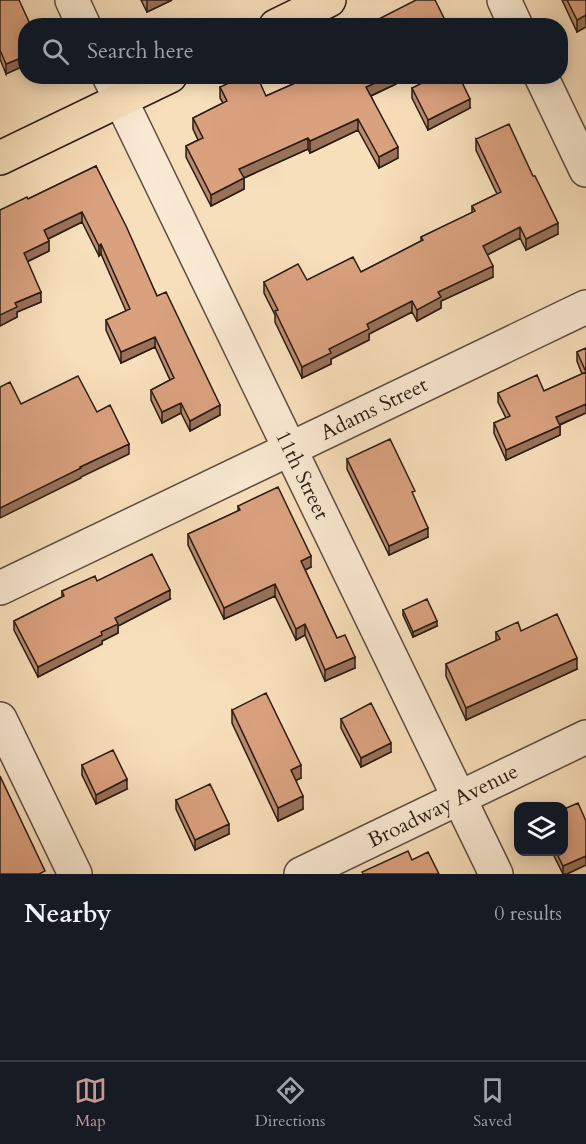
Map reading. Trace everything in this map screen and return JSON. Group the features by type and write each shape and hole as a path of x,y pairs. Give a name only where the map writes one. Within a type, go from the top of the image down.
{"main road":[{"path":"292,18 329,0"},
{"path":"0,158 115,88 133,84"}],"street":[{"path":"72,0 80,18"},
{"path":"504,0 512,18"},
{"path":"545,84 586,170"},
{"name":"11th Street","path":"115,88 496,874"},
{"name":"Adams Street","path":"0,588 586,307"},
{"path":"0,719 75,874"},
{"name":"Broadway Avenue","path":"301,874 586,737"}],"building":[{"path":"0,0 19,0 27,18 18,18 18,59 6,64 0,50"},
{"path":"416,0 435,0 444,18 381,18"},
{"path":"567,0 586,0 586,15 577,20"},
{"path":"227,84 261,84 266,96 293,84 373,84 366,87 398,147 379,157 358,119 310,141 308,138 239,169 244,178 211,195 186,146 203,138 193,118 227,101 220,87"},
{"path":"420,84 463,84 470,99 428,120 412,88"},
{"path":"509,124 558,223 526,239 520,227 483,246 493,266 438,292 441,297 417,310 412,301 367,324 369,329 329,349 331,353 302,367 264,282 298,264 307,280 353,257 361,272 423,240 421,237 475,211 472,206 501,192 476,139"},
{"path":"96,166 157,296 166,292 220,405 190,421 181,403 162,412 151,390 174,378 155,337 121,352 106,320 130,309 101,244 99,246 82,212 44,230 49,241 24,253 41,292 15,303 17,307 0,315 0,210"},
{"path":"586,348 586,372 577,352"},
{"path":"586,372 586,404 556,417 560,426 506,450 494,423 510,416 498,393 537,375 544,391"},
{"path":"78,376 97,412 110,405 129,444 0,508 0,387 10,382 21,404"},
{"path":"390,439 415,491 412,492 428,528 389,546 347,459"},
{"path":"278,487 311,556 301,561 337,638 345,635 355,657 325,670 305,624 296,629 275,584 224,608 188,534 240,510 238,506"},
{"path":"152,554 170,590 115,618 118,624 101,632 102,635 38,667 14,621 64,596 62,591 95,576 97,581"},
{"path":"427,599 437,621 413,632 403,610"},
{"path":"557,614 577,658 466,708 446,664 500,639 496,632 518,622 521,631"},
{"path":"266,693 301,765 291,770 303,796 278,808 232,710"},
{"path":"371,703 391,743 361,758 341,719"},
{"path":"113,750 127,779 96,795 82,765"},
{"path":"0,776 45,871 39,874 0,874"},
{"path":"210,784 229,824 195,840 176,800"},
{"path":"578,803 586,821 586,856 563,866 558,856 568,856 568,807"},
{"path":"408,851 412,860 428,852 439,874 363,874 362,872"}]}
